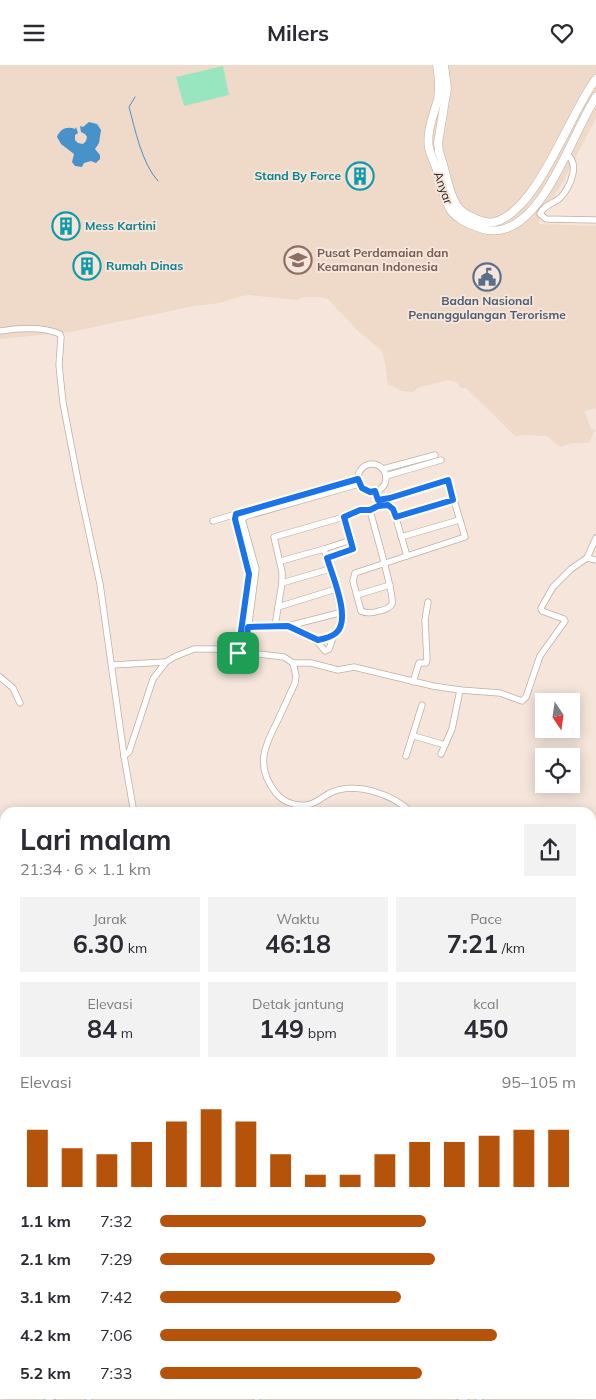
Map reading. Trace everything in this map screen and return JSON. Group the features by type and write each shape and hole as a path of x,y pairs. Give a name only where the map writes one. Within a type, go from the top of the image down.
{"street":[{"name":"Anyar","path":"437,65 439,80 438,97 428,142 430,150 446,199 468,223 487,230 500,230 513,226 544,195 596,97"},
{"name":"Anyar","path":"444,65 447,88 438,147 456,210"},
{"name":"Anyar","path":"456,210 487,223 496,222 513,212 533,190 596,79"},
{"path":"430,129 440,130"},
{"path":"566,154 572,159 573,168 567,188 560,197 542,209 540,214 546,219 596,220"},
{"path":"552,157 562,163"},
{"path":"0,331 22,329 49,330 60,334 62,337 60,365 63,403 100,584 133,807"},
{"path":"383,469 435,455"},
{"path":"386,476 441,460"},
{"path":"377,464 383,469 386,476 383,486 375,491 366,491 358,481 360,470 366,465 377,464"},
{"path":"275,626 282,583 280,561 273,538 275,536 344,517 360,510 370,510 378,503 390,498 448,480 464,536 463,539 383,563 355,573 353,581 363,612 382,611 393,603 390,585 383,563 370,510"},
{"path":"213,521 358,481"},
{"path":"241,653 256,569 242,519 358,481"},
{"path":"375,491 378,503"},
{"path":"396,517 453,500"},
{"path":"378,503 391,506 407,556"},
{"path":"236,514 235,519 249,574 245,626"},
{"path":"327,558 351,551 353,547 344,517"},
{"path":"401,537 459,520"},
{"path":"124,756 132,746 153,679 166,663 174,657 194,649 284,657 293,663 311,663 338,670 354,667 401,677 413,682 460,690 500,693 520,702 524,699 540,656 565,621 542,611 541,608 553,587 571,569 587,558 596,538"},
{"path":"280,561 351,540"},
{"path":"288,626 318,640 325,651 327,651 334,635 342,625 343,612 324,549"},
{"path":"587,558 596,560"},
{"path":"282,583 330,569"},
{"path":"357,595 390,585"},
{"path":"278,607 336,589"},
{"path":"413,682 419,663 426,663 428,660 425,621 428,602"},
{"path":"245,626 288,626 343,612"},
{"path":"318,640 334,635"},
{"path":"112,665 166,663"},
{"path":"293,663 296,676 295,683 268,740 264,755 266,776 277,794 292,804 309,805 337,791 357,789 397,801 404,807"},
{"path":"0,677 13,688 20,703"},
{"path":"441,753 452,729 460,690"},
{"path":"406,756 414,736 422,705"},
{"path":"414,736 446,745"}],"shaded area":[{"name":"Pusat Perdamaian dan Keamanan Indonesia","path":"0,65 596,65 596,118 560,187 542,211 539,224 596,226 596,408 584,411 591,429 595,429 589,443 573,443 560,447 547,436 515,436 466,388 461,388 456,382 449,380 420,387 412,392 401,391 388,385 384,357 380,349 359,332 328,299 319,297 303,297 296,300 250,295 241,296 219,303 194,306 70,332 0,339"}],"green space":[{"path":"223,66 229,95 184,106 176,77"}],"water":[{"path":"89,122 97,124 101,130 99,143 95,149 100,155 100,159 96,163 91,161 84,163 82,167 75,166 72,162 74,154 61,144 57,137 64,129 75,129 76,127 78,133 75,135 75,140 83,144 87,137 81,132 80,126 83,127"}],"waterway":[{"path":"135,97 129,107 143,156 152,174 158,181"}],"place":[{"name":"Stand By Force","path":"360,176"},
{"name":"Mess Kartini","path":"66,226"},
{"name":"Pusat Perdamaian dan Keamanan Indonesia","path":"298,260"},
{"name":"Rumah Dinas","path":"87,266"},
{"name":"Badan Nasional Penanggulangan Terorisme","path":"487,277"}],"route":[{"path":"358,479 359,484 366,491 375,491 378,500 448,480 453,500 396,517 391,506 386,505 370,510 360,510 344,517 353,549 327,558 343,612 342,625 337,633 318,640 288,626 248,627 245,653 238,653 249,574 235,519 236,514 358,479"}]}
